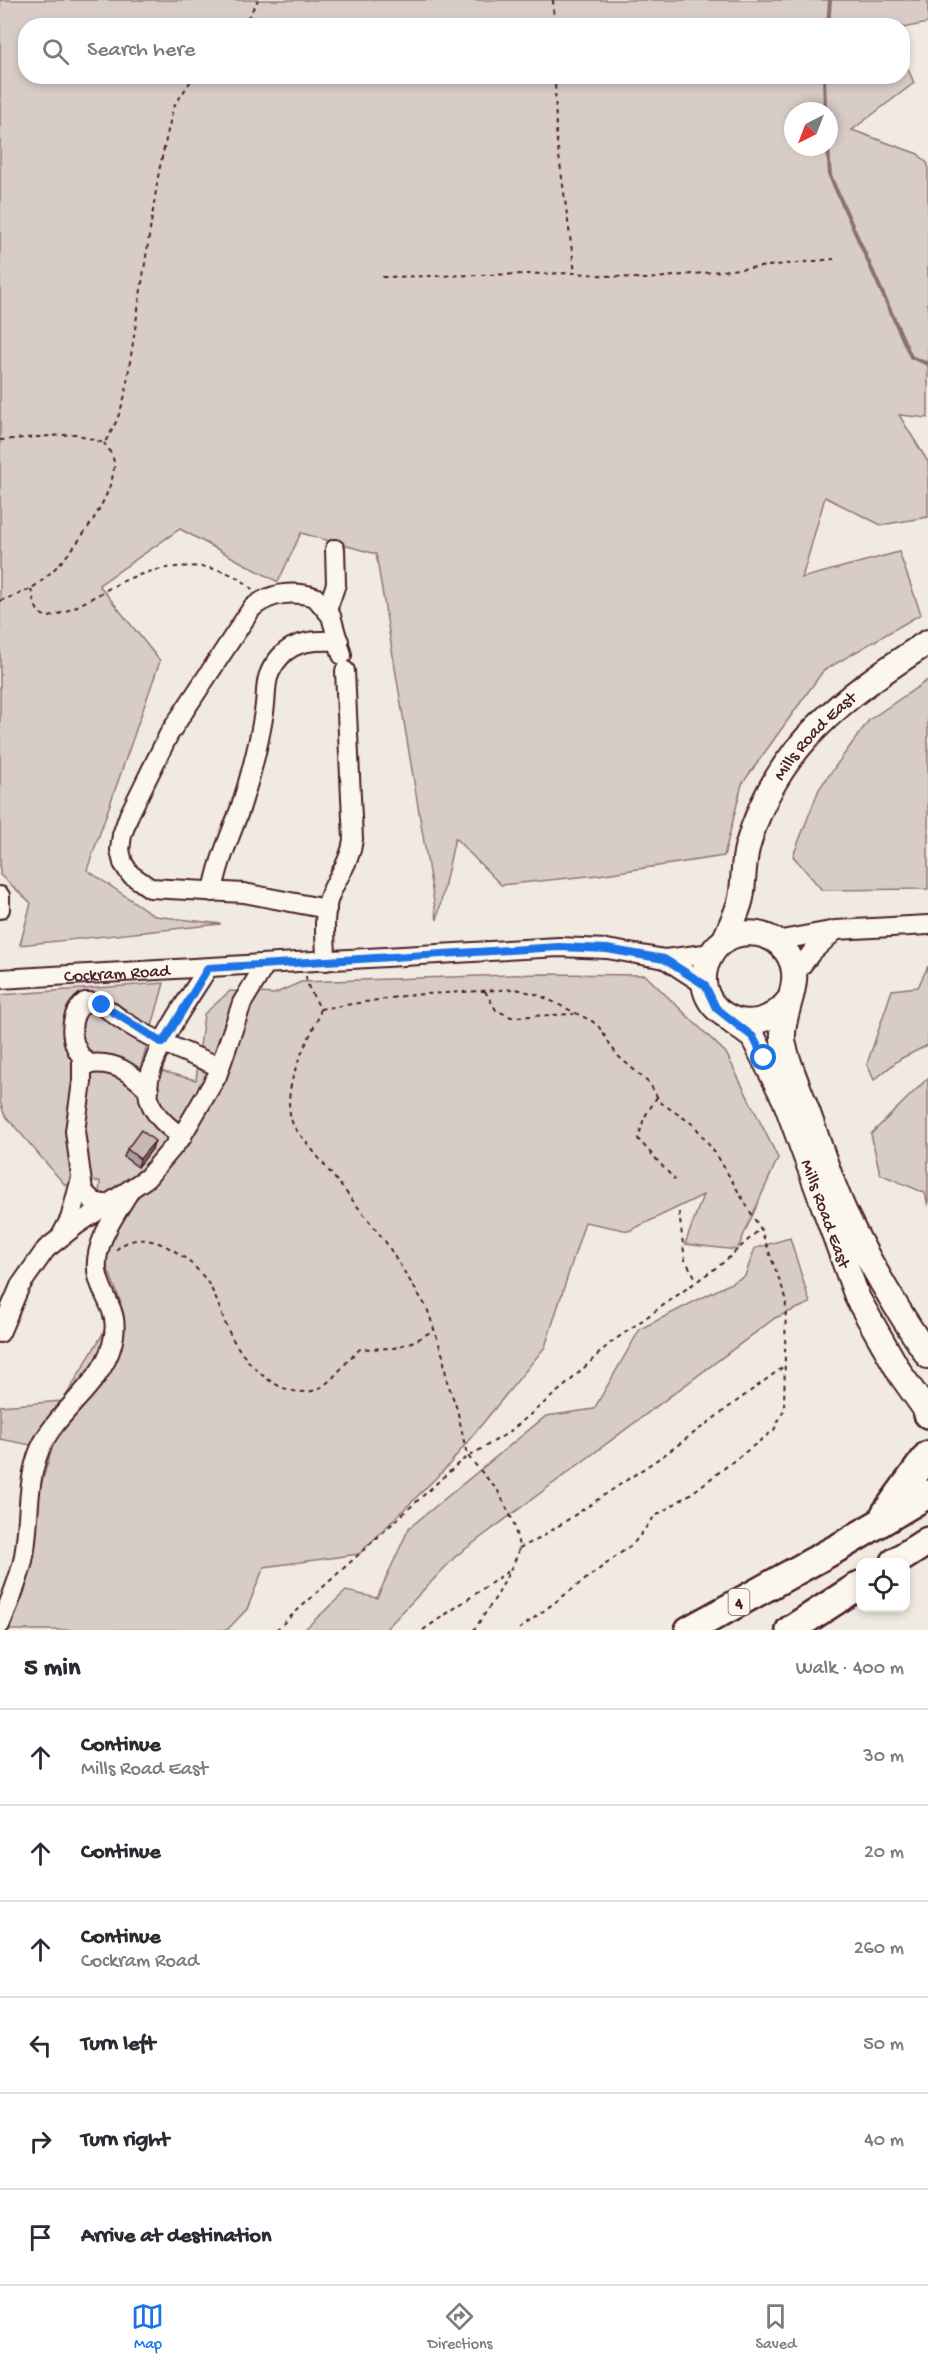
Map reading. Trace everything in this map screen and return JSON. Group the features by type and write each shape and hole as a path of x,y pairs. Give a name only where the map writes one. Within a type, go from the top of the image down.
{"highway":[{"path":"878,1524 928,1455"},
{"name":"4","path":"689,1630 928,1494"},
{"path":"902,1558 928,1541"},
{"path":"790,1630 856,1588"}],"main road":[{"name":"Mills Road East","path":"718,947 740,900 746,850 764,799 791,756 827,714 867,682 928,642"},
{"path":"740,900 792,961 795,974 789,1000 780,1012 754,1023 740,1022 726,1017 716,1008 705,985 705,974 718,947 738,934 753,933 772,939"},
{"name":"Mills Road East","path":"789,1000 783,1039 845,1214 928,1356"},
{"name":"Mills Road East","path":"726,1017 753,1037 784,1100 858,1299 901,1375 928,1413"}],"street":[{"path":"327,610 336,584 335,549"},
{"path":"326,961 327,909 332,891 349,861 353,839 342,656 327,610 315,597 284,593 262,600 245,617 184,708 139,793 122,835 120,850 123,863 141,883 159,889 244,893 327,909"},
{"path":"213,892 219,862 251,772 264,712 266,679 270,670 287,650 297,645 322,640 342,656"},
{"path":"0,896 0,909"},
{"path":"772,939 836,930 928,925"},
{"path":"795,974 812,952 836,930"},
{"name":"Cockram Road","path":"0,979 559,947 607,949 664,959 705,985"},
{"name":"Cockram Road","path":"664,959 718,947"},
{"path":"0,1333 16,1294 32,1266 60,1238 147,1178 182,1137 220,1067 242,1003 265,965"},
{"path":"182,1137 164,1122 153,1108 149,1090 151,1074 163,1043 208,968"},
{"path":"149,1090 135,1077 113,1064 90,1064 82,1058 76,1049 73,1033 74,1018 79,1007 85,1002 102,1005 163,1043 220,1067"},
{"path":"82,1058 82,1082 75,1117 81,1178 87,1198 108,1205"},
{"path":"60,1238 70,1219 81,1178"},
{"path":"0,1625 23,1561 29,1488 39,1452 53,1427 100,1372 111,1348 114,1333 113,1312 98,1276 97,1265 103,1239 129,1192"}],"path":[{"path":"248,18 258,0"},
{"path":"553,0 554,18"},
{"path":"104,443 120,415 125,394 159,171 173,108 189,84"},
{"path":"555,84 556,134 575,273"},
{"path":"382,276 575,273 646,279 834,259"},
{"path":"0,440 76,434 104,443 113,457 114,469 99,509 68,557 31,589 0,601"},
{"path":"31,589 37,610 49,617 132,578 168,568 198,567 236,576 262,600"},
{"path":"306,963 307,989 320,1009"},
{"path":"320,1009 410,995 516,990 530,992 599,1027 611,1048 643,1076 657,1097 694,1125 718,1157 760,1229 786,1298 784,1410 774,1431 708,1482 654,1517 634,1543 518,1630"},
{"path":"485,991 496,1010 511,1017 576,1014"},
{"path":"320,1009 290,1088 288,1111 290,1118 294,1127 385,1241 427,1308 435,1329 468,1457 498,1491 507,1506 519,1548 513,1568 474,1630"},
{"path":"657,1097 644,1118 638,1139 675,1180"},
{"path":"679,1212 685,1260 697,1280"},
{"path":"276,1630 468,1457 508,1433 568,1383 609,1344 724,1262 760,1229"},
{"path":"113,1253 124,1243 138,1240 156,1241 168,1248 203,1276 231,1334 256,1368 273,1383 299,1392 321,1388 360,1349 394,1348 417,1340 435,1329"},
{"path":"519,1548 539,1539 658,1459 784,1366"},
{"path":"423,1630 513,1568"}],"shaded area":[{"path":"0,0 928,0 928,23 910,27 910,18 18,18 18,84 910,84 910,74 914,83 852,130 918,154 928,164 928,418 899,415 928,462 928,517 881,525 825,497 802,578 899,552 921,614 823,671 742,784 724,856 598,875 501,885 455,838 437,920 376,554 301,533 278,582 180,529 99,585 160,661 87,870 155,916 221,924 20,945 31,903 0,875"},
{"path":"928,680 928,889 822,890 793,856 819,789 869,720"},
{"path":"928,966 928,1045 900,1059 874,1080 867,1064 892,990 918,987"},
{"path":"540,974 645,975 726,1053 778,1158 737,1250 685,1244 703,1195 629,1231 585,1222 545,1347 447,1467 359,1554 264,1567 247,1609 227,1630 0,1630 3,1607 52,1449 0,1439 0,1406 63,1401 121,1303 96,1238 100,1181 65,1185 4,1114 0,1101 0,995 164,983 141,1066 196,1080 204,1014 230,991 274,994 301,982"},
{"path":"928,1078 928,1206 925,1193 880,1174 871,1134"},
{"path":"790,1238 810,1303 775,1318 456,1556 385,1630 304,1630 346,1591 377,1598 409,1528 546,1416 594,1409 640,1329 745,1276 755,1248"}],"building":[{"path":"141,1130 155,1141 140,1159 127,1149"}],"waterway":[{"path":"829,18 830,0"},
{"path":"824,84 825,102"},
{"path":"829,156 830,176 911,357 928,364"}],"route":[{"path":"102,1005 133,1027 163,1043 208,968 559,947 607,949 664,959 705,985 709,998 716,1008 753,1037 764,1058"}]}
